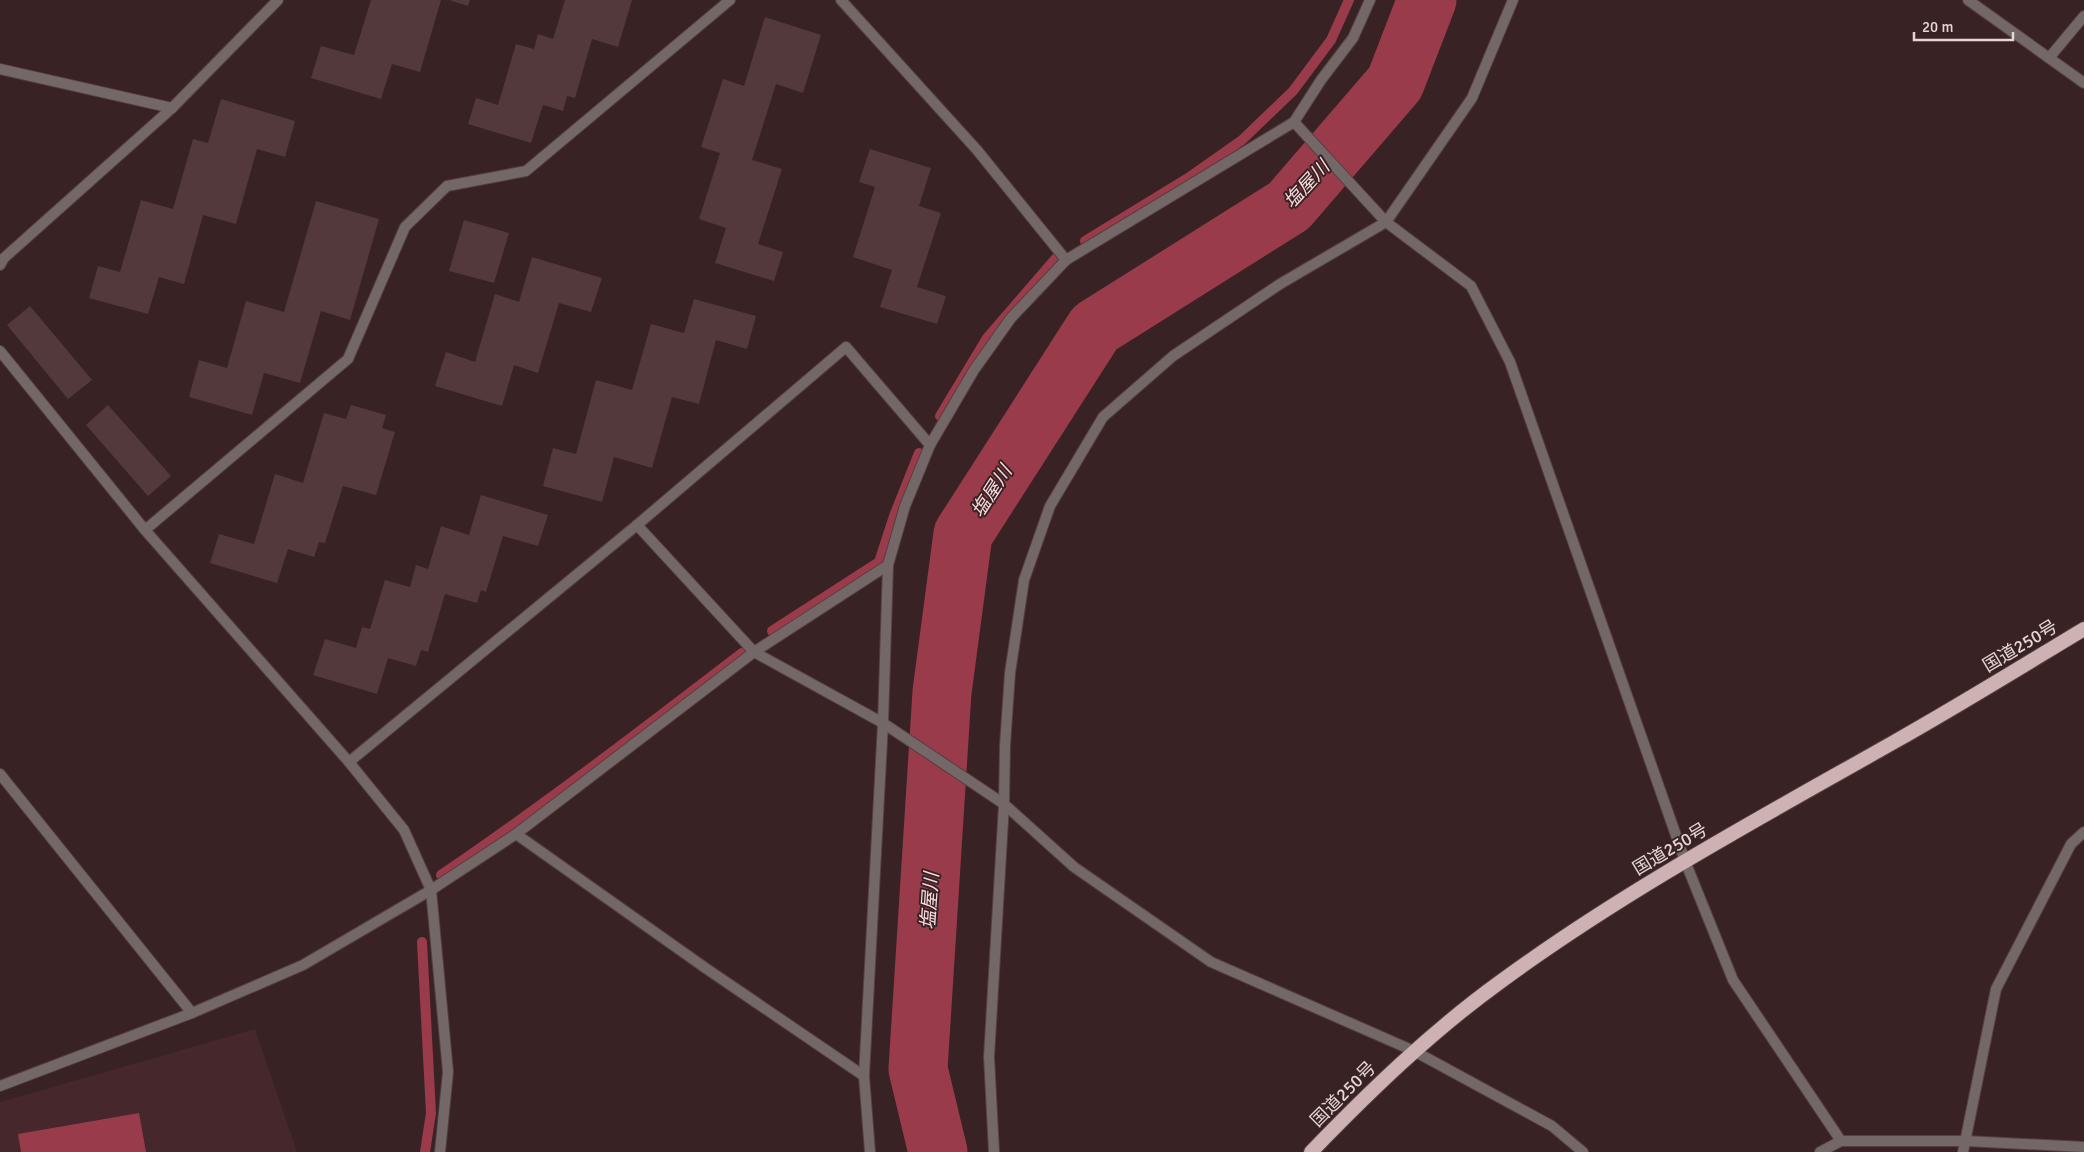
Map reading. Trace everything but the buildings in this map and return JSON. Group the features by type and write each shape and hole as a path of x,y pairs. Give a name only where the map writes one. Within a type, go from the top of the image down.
{"highway":[{"name":"国道250号","path":"1311,1152 1414,1051 1498,984 1567,934 1685,861 1899,739 2084,629"}],"street":[{"path":"0,265 4,258 172,108 278,0"},
{"path":"841,0 978,150 1066,260"},
{"path":"870,1152 864,1076 883,723 888,565 905,506 930,445 974,370 1011,318 1066,260 1294,122 1321,80 1353,38 1370,0"},
{"path":"994,1152 989,1056 1010,673 1024,580 1050,506 1103,417 1173,356 1280,284 1386,222 1472,98 1513,0"},
{"path":"1968,0 2084,83"},
{"path":"145,530 348,360 404,227 447,186 526,171 725,1"},
{"path":"2049,58 2084,16"},
{"path":"0,69 172,108"},
{"path":"1294,122 1386,222 1471,286 1510,362 1685,861 1733,980 1841,1141"},
{"path":"349,762 637,525 846,347 930,445"},
{"path":"0,351 145,530 349,762 404,830 431,890 448,1072 440,1152"},
{"path":"637,525 754,652 883,723 1004,804 1074,867 1211,962 1414,1051 1552,1126 1582,1152"},
{"path":"0,1086 192,1013 303,965 431,890 516,834 754,652 888,565"},
{"path":"0,774 192,1013"},
{"path":"1963,1152 1996,989 2071,844 2084,832"},
{"path":"516,834 704,967 864,1076"},
{"path":"1820,1152 1841,1141 1966,1141 2084,1148"}],"shaded area":[{"path":"255,1029 297,1152 0,1152 0,1102"},
{"path":"139,1113 146,1152 21,1152 18,1134"}],"waterway":[{"path":"1085,241 1188,178 1242,140 1293,91 1331,40 1349,0"},
{"name":"塩屋川","path":"938,1152 918,1069 942,692 963,534 1095,328 1289,206 1395,83 1427,0"},
{"path":"940,416 987,338 1057,257"},
{"path":"772,631 879,562 894,516 919,453"},
{"path":"441,875 555,794 742,653"},
{"path":"422,942 431,1113 425,1152"}]}
